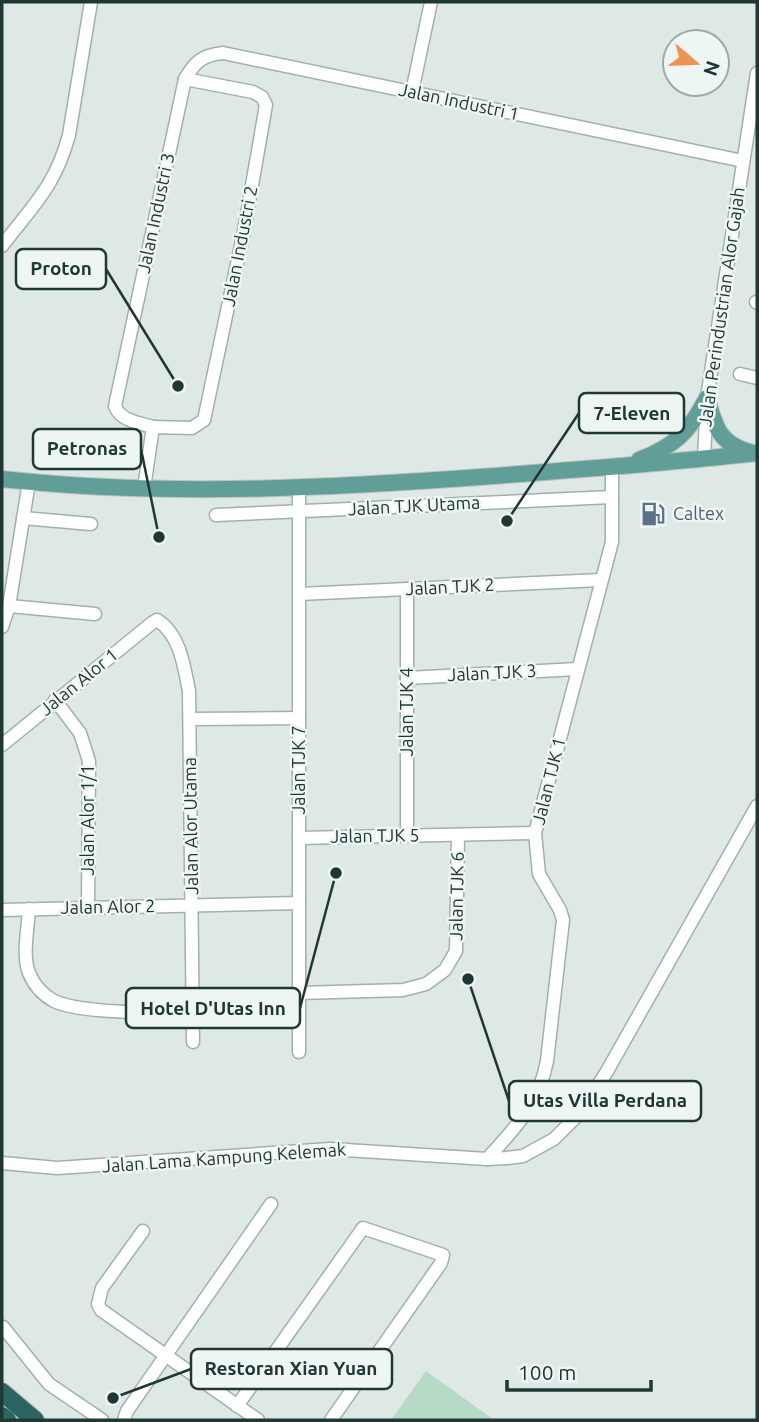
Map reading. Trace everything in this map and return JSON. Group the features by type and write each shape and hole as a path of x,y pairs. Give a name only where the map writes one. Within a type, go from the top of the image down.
{"highway":[{"path":"2,1392 35,1420"},
{"path":"2,1416 7,1420"}],"main road":[{"path":"707,398 722,438 732,446 756,453"},
{"path":"619,466 676,441 694,423 707,398"},
{"path":"2,479 144,488 299,487 619,466 756,453"}],"street":[{"path":"2,246 42,197 64,153 92,2"},
{"path":"412,92 431,2"},
{"name":"Jalan Industri 1","path":"186,79 196,61 208,54 223,53 743,161"},
{"name":"Jalan Perindustrian Alor Gajah","path":"704,458 707,398 757,73"},
{"name":"Jalan Industri 2","path":"153,427 192,429 204,420 244,231 266,105 262,97 253,92 186,79"},
{"name":"Jalan Industri 3","path":"153,427 122,417 117,414 115,407 186,79"},
{"path":"740,374 757,377"},
{"path":"144,488 153,427"},
{"name":"Jalan TJK 1","path":"487,1159 531,1107 543,1081 547,1061 563,920 539,874 535,833 612,542 612,497 619,466"},
{"path":"457,478 458,504"},
{"path":"2,627 9,606 29,482"},
{"name":"Jalan TJK 7","path":"299,487 299,1052"},
{"name":"Jalan TJK Utama","path":"216,514 612,497"},
{"path":"23,518 90,524"},
{"name":"Jalan TJK 2","path":"299,594 601,580"},
{"name":"Jalan TJK 4","path":"407,589 407,836"},
{"path":"9,606 94,614"},
{"name":"Jalan Alor 1","path":"2,745 157,620"},
{"name":"Jalan Alor Utama","path":"157,620 171,631 183,661 189,691 193,1042"},
{"name":"Jalan TJK 3","path":"407,678 578,668"},
{"name":"Jalan Alor 1/1","path":"55,700 80,733 89,761 88,908"},
{"path":"190,719 299,718"},
{"name":"Jalan Lama Kampung Kelemak","path":"2,1163 57,1168 330,1149 487,1159 523,1156 539,1149 554,1139 578,1115 606,1073 757,806"},
{"name":"Jalan TJK 5","path":"299,838 535,833"},
{"name":"Jalan TJK 6","path":"299,993 403,990 426,984 445,970 456,951 458,835"},
{"name":"Jalan Alor 2","path":"2,910 299,903"},
{"path":"29,909 26,960 29,973 44,994 54,1001 79,1008 193,1014"},
{"path":"115,1420 125,1416 271,1204"},
{"path":"237,1406 363,1228 443,1255 441,1263 331,1420"},
{"path":"143,1231 102,1288 98,1304 100,1310 258,1420"},
{"path":"4,1326 49,1384 102,1420"}],"green space":[{"path":"426,1371 490,1417 490,1420 391,1420"}],"place":[{"name":"Proton","path":"178,386"},
{"name":"Caltex","path":"653,514"},
{"name":"7-Eleven","path":"507,521"},
{"name":"Petronas","path":"159,537"},
{"name":"Hotel D'Utas Inn","path":"336,873"},
{"name":"Utas Villa Perdana","path":"468,979"},
{"name":"Restoran Xian Yuan","path":"113,1398"}]}
